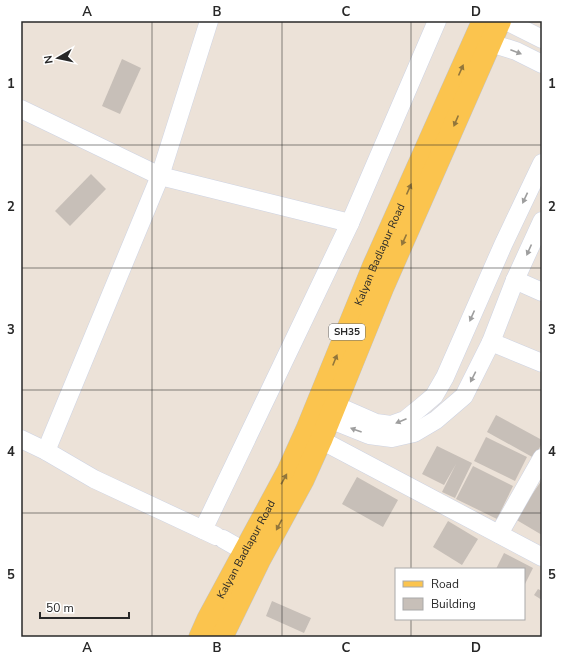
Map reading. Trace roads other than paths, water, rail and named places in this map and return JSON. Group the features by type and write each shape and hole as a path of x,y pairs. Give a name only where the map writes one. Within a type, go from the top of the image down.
{"main road":[{"name":"Kalyan Badlapur Road","path":"214,630 260,560 303,480 314,434 373,267 483,21"},
{"name":"Kalyan Badlapur Road","path":"214,630 244,551 288,471 314,434 332,412 383,287 500,21"}],"street":[{"path":"46,451 160,176 209,21"},
{"path":"214,535 436,21"},
{"path":"506,21 542,39"},
{"path":"490,43 516,52 542,64"},
{"path":"21,109 160,176 350,223"},
{"path":"332,412 376,423 391,425 405,420 434,396 445,377 503,245 542,163"},
{"path":"332,412 369,435 392,438 414,433 436,420 464,396 491,342 515,280 542,221"},
{"path":"515,280 542,292"},
{"path":"491,342 542,363"},
{"path":"314,434 542,557"},
{"path":"21,440 46,451 94,479 214,535 244,551"},
{"path":"500,534 542,458"}]}
